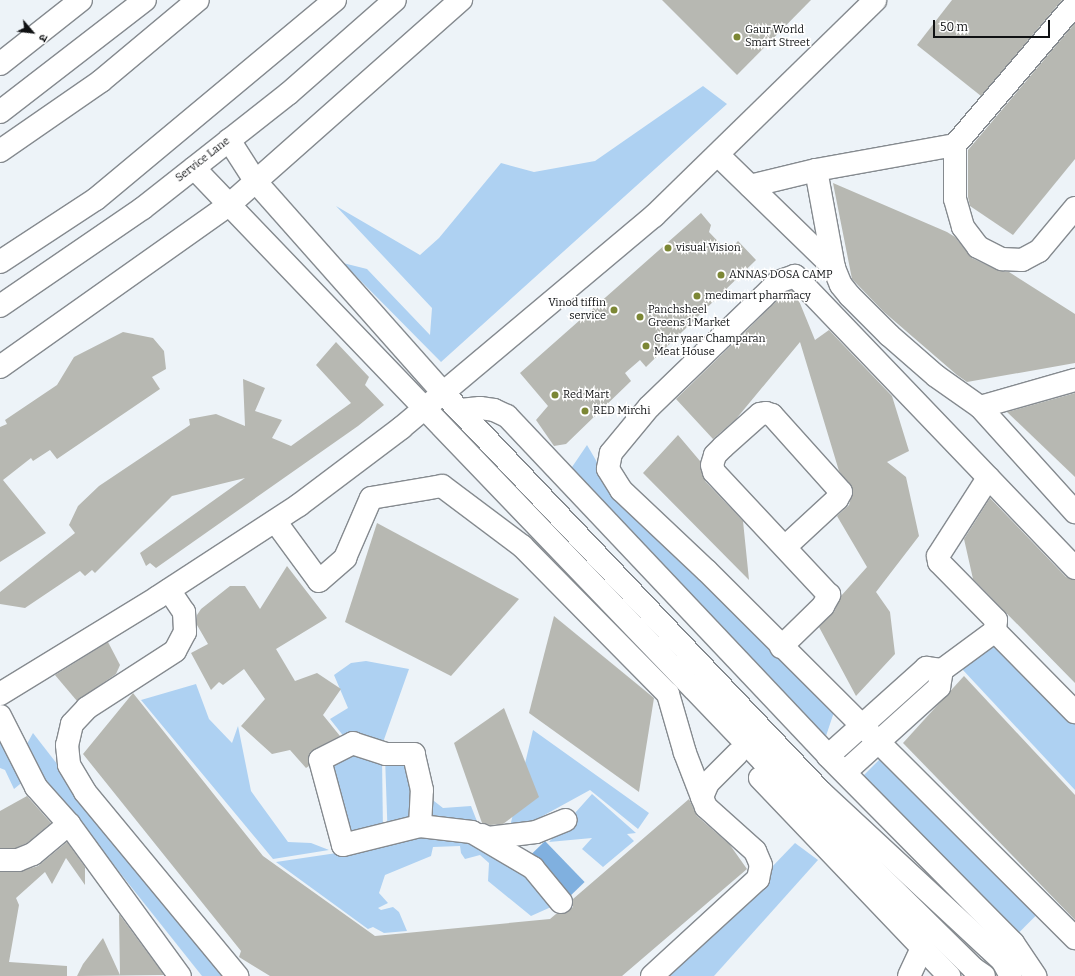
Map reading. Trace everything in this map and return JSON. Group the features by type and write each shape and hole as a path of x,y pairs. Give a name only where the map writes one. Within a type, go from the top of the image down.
{"street":[{"path":"0,64 81,0"},
{"path":"0,112 145,0"},
{"path":"0,152 101,81 198,0"},
{"path":"0,262 96,198 335,0"},
{"name":"Service Lane","path":"0,306 143,208 288,94 395,0"},
{"path":"0,367 229,205 460,0"},
{"path":"0,694 169,590 275,521 421,413 654,216 875,0"},
{"path":"750,186 816,170 955,145 1075,4"},
{"path":"229,140 256,182 444,394 822,792 870,852 974,969 984,976"},
{"path":"955,145 955,199 963,226 978,247 1002,259 1022,260 1039,251 1075,208"},
{"path":"718,155 834,268"},
{"path":"194,168 737,754 949,976"},
{"path":"816,170 834,268 841,285 889,335 936,376 980,407 1075,512"},
{"path":"1075,568 795,276 778,282 640,417 611,453 608,469 621,490 707,571 877,744 1075,938"},
{"path":"980,407 1075,380"},
{"path":"460,410 487,409 507,416 828,756 1013,944 1035,976"},
{"path":"781,647 823,606 829,595 786,546 714,472 712,465 715,455 723,447 760,414 766,412 772,415 841,492 837,499 786,546"},
{"path":"421,413 764,761 870,852 1002,960 1011,976"},
{"path":"828,756 926,668 942,670 995,631 996,620 939,562 938,556 988,478"},
{"path":"275,521 319,581 345,558 371,498 442,486 522,546 668,694 685,753 706,807 755,851 761,865 758,879 652,976"},
{"path":"169,590 184,612 185,632 175,651 87,708 72,724 67,745 69,765 85,792 237,976"},
{"path":"995,631 1075,712"},
{"path":"845,772 939,687 942,670"},
{"path":"0,716 36,787 69,824 180,976"},
{"path":"420,826 422,790 414,754 386,754 353,743 320,760 343,845 420,826 472,832 488,838 536,832 566,820"},
{"path":"702,797 708,783 737,754"},
{"path":"0,860 18,860 33,854 69,824"},
{"path":"472,832 533,868 561,902"},
{"path":"909,976 922,948"}],"shaded area":[{"path":"703,86 727,104 441,362 343,263 367,269 430,335 432,308 336,206 420,255 439,238 501,163 534,172 595,161"},
{"path":"587,445 611,486 834,712 826,736 570,470"},
{"path":"994,637 1075,719 1075,790 962,669"},
{"path":"366,661 409,669 381,748 345,738 330,719 348,708 334,675 351,663"},
{"path":"196,684 209,719 232,743 238,726 251,791 288,842 311,843 329,850 273,859 141,700"},
{"path":"533,730 649,813 638,829 590,790 508,835"},
{"path":"33,733 222,976 202,976 23,751"},
{"path":"0,739 25,780 14,789 5,770 0,768"},
{"path":"356,747 382,757 383,832 345,843 324,759"},
{"path":"411,756 413,825 387,826 385,757"},
{"path":"880,759 1036,915 1019,932 863,776"},
{"path":"425,794 443,808 471,806 480,829 423,821"},
{"path":"592,794 636,833 627,834 634,841 603,867 582,849 592,838 549,842"},
{"path":"450,831 509,857 560,903 531,916 488,881 489,863 480,855 465,859 461,853 460,846 433,847 431,856 385,875 379,893 388,903 378,908 381,910 393,907 399,912 407,931 384,933 373,927 368,929 276,862 384,846"},
{"path":"545,841 585,882 567,899 528,858"},
{"path":"795,843 818,860 714,976 667,976"}],"building":[{"name":"Gaur World Smart Street","path":"662,0 811,0 737,75"},
{"path":"952,0 1062,0 981,96 917,45"},
{"path":"1075,23 1075,159 1013,235 970,206 968,197 968,150"},
{"path":"833,183 947,232 955,237 972,258 997,270 1009,272 1075,314 1075,363 967,382 957,375 884,312 852,279"},
{"name":"Panchsheel Greens 1 Market","path":"701,213 711,225 709,232 728,252 738,241 756,260 646,367 640,360 625,373 631,381 566,444 554,446 536,420 548,406 520,373"},
{"path":"792,290 797,296 815,340 829,330 892,396 909,451 887,462 906,477 919,536 876,592 890,612 895,654 856,696 819,627 834,612 841,596 867,567 837,516 849,505 853,490 839,471 800,342 736,419 713,439 676,399 785,293"},
{"path":"123,332 153,338 164,351 166,369 152,377 160,389 57,459 50,450 33,461 31,458 3,480 46,533 0,562 0,427 7,424 5,420 57,385 74,357"},
{"path":"336,342 369,377 365,385 384,405 358,426 156,568 150,563 146,566 140,553 245,478 172,496 95,573 92,570 85,576 80,571 25,608 0,604 0,592 75,533 69,525 78,506 99,486 190,425 189,419 216,414 245,426 243,379 265,388 255,411 282,420 272,438 291,446 351,403 316,365"},
{"path":"1075,393 1075,477 1007,412"},
{"path":"678,435 700,461 705,481 743,521 749,580 643,473"},
{"path":"990,498 1066,577 1075,580 1075,683 973,579 964,539"},
{"path":"377,523 519,599 451,676 345,622"},
{"path":"287,566 327,618 276,649 295,681 317,673 341,689 323,715 340,736 310,752 309,766 306,768 290,750 272,754 241,726 265,699 244,669 223,685 219,682 211,690 191,653 208,644 197,625 197,615 201,609 230,586 245,586 260,609"},
{"path":"554,616 654,698 639,792 529,713"},
{"path":"108,642 120,665 116,674 77,701 55,675"},
{"path":"964,676 1075,795 1075,920 903,743"},
{"path":"133,693 263,856 375,936 550,919 556,914 563,914 573,907 573,899 689,799 697,816 730,845 747,869 622,976 270,976 239,957 241,951 83,754"},
{"path":"504,708 539,797 503,824 490,825 482,823 454,743"},
{"path":"27,796 51,823 27,843 16,848 0,848 0,811"},
{"path":"67,842 85,867 85,885 66,858 52,884 45,872 16,898 19,905 9,962 67,966 67,976 0,976 0,872 18,872 38,866"},
{"path":"119,914 164,975 77,976 83,964 103,938 120,975"}],"place":[{"name":"Gaur World Smart Street","path":"737,37"},
{"name":"visual Vision","path":"668,248"},
{"name":"ANNAS DOSA CAMP","path":"721,275"},
{"name":"medimart pharmacy","path":"697,296"},
{"name":"Vinod tiffin service","path":"614,310"},
{"name":"Panchsheel Greens 1 Market","path":"640,317"},
{"name":"Char yaar Champaran Meat House","path":"646,346"},
{"name":"Red Mart","path":"555,395"},
{"name":"RED Mirchi","path":"585,411"}]}
